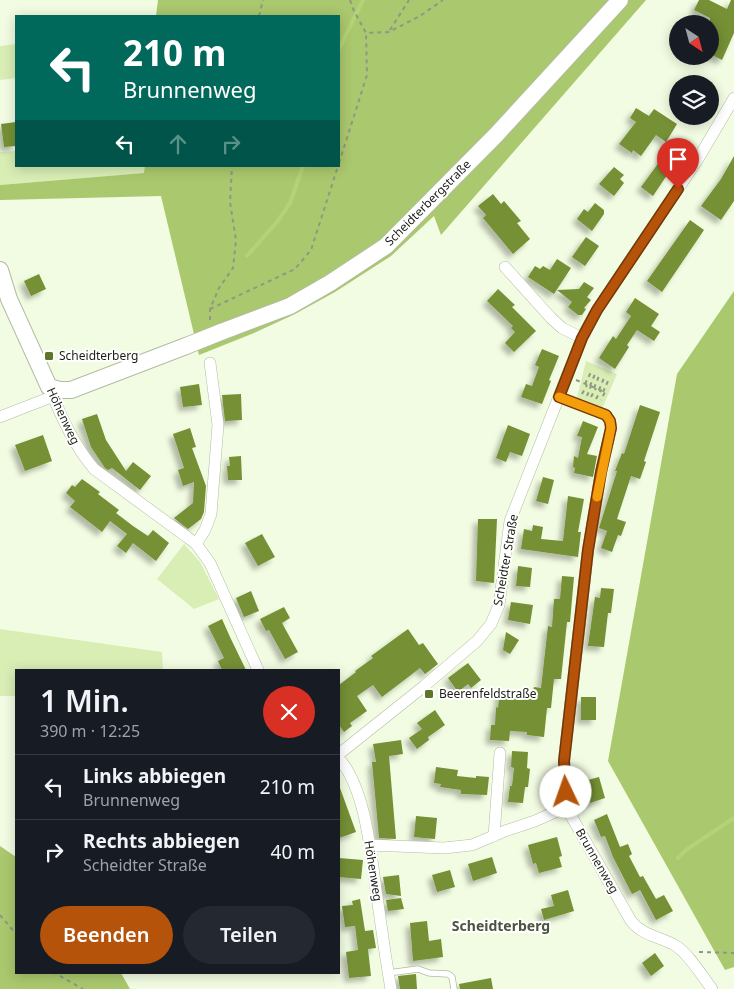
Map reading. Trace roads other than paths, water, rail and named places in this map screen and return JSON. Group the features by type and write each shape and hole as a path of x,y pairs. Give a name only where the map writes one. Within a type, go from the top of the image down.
{"street":[{"name":"Scheidterbergstraße","path":"51,391 71,390 186,346 216,329 290,306 330,283 386,246 496,135 620,0"},
{"name":"Scheidter Straße","path":"340,753 477,641 491,624 499,605 510,520 582,338 597,310 698,159 734,98"},
{"path":"505,267 551,318 562,328 582,338"},
{"name":"Höhenweg","path":"0,270 9,299 73,440 94,469 196,544 210,563 258,669"},
{"path":"196,544 209,522 212,504 218,425 210,363"},
{"path":"0,417 51,391"},
{"name":"Brunnenweg","path":"559,397 606,415 610,421 611,428 601,472 588,550 564,761 566,807 631,921 643,932 675,945 683,951 712,989"},
{"path":"494,836 500,753"},
{"name":"Höhenweg","path":"340,760 346,767 353,783 370,845 391,989"},
{"path":"370,845 458,847 477,843 566,807"}],"lane":[{"path":"388,973 418,969 429,973 448,974 452,976 454,989"}],"waterway":[{"path":"340,47 363,0"},
{"path":"247,256 277,222 290,203 303,167"},
{"path":"678,858 686,850 734,818"}],"place":[{"name":"Scheidterberg","path":"49,356"},
{"name":"Beerenfeldstraße","path":"429,694"}],"district":[{"name":"Scheidterberg","path":"501,926"}]}
